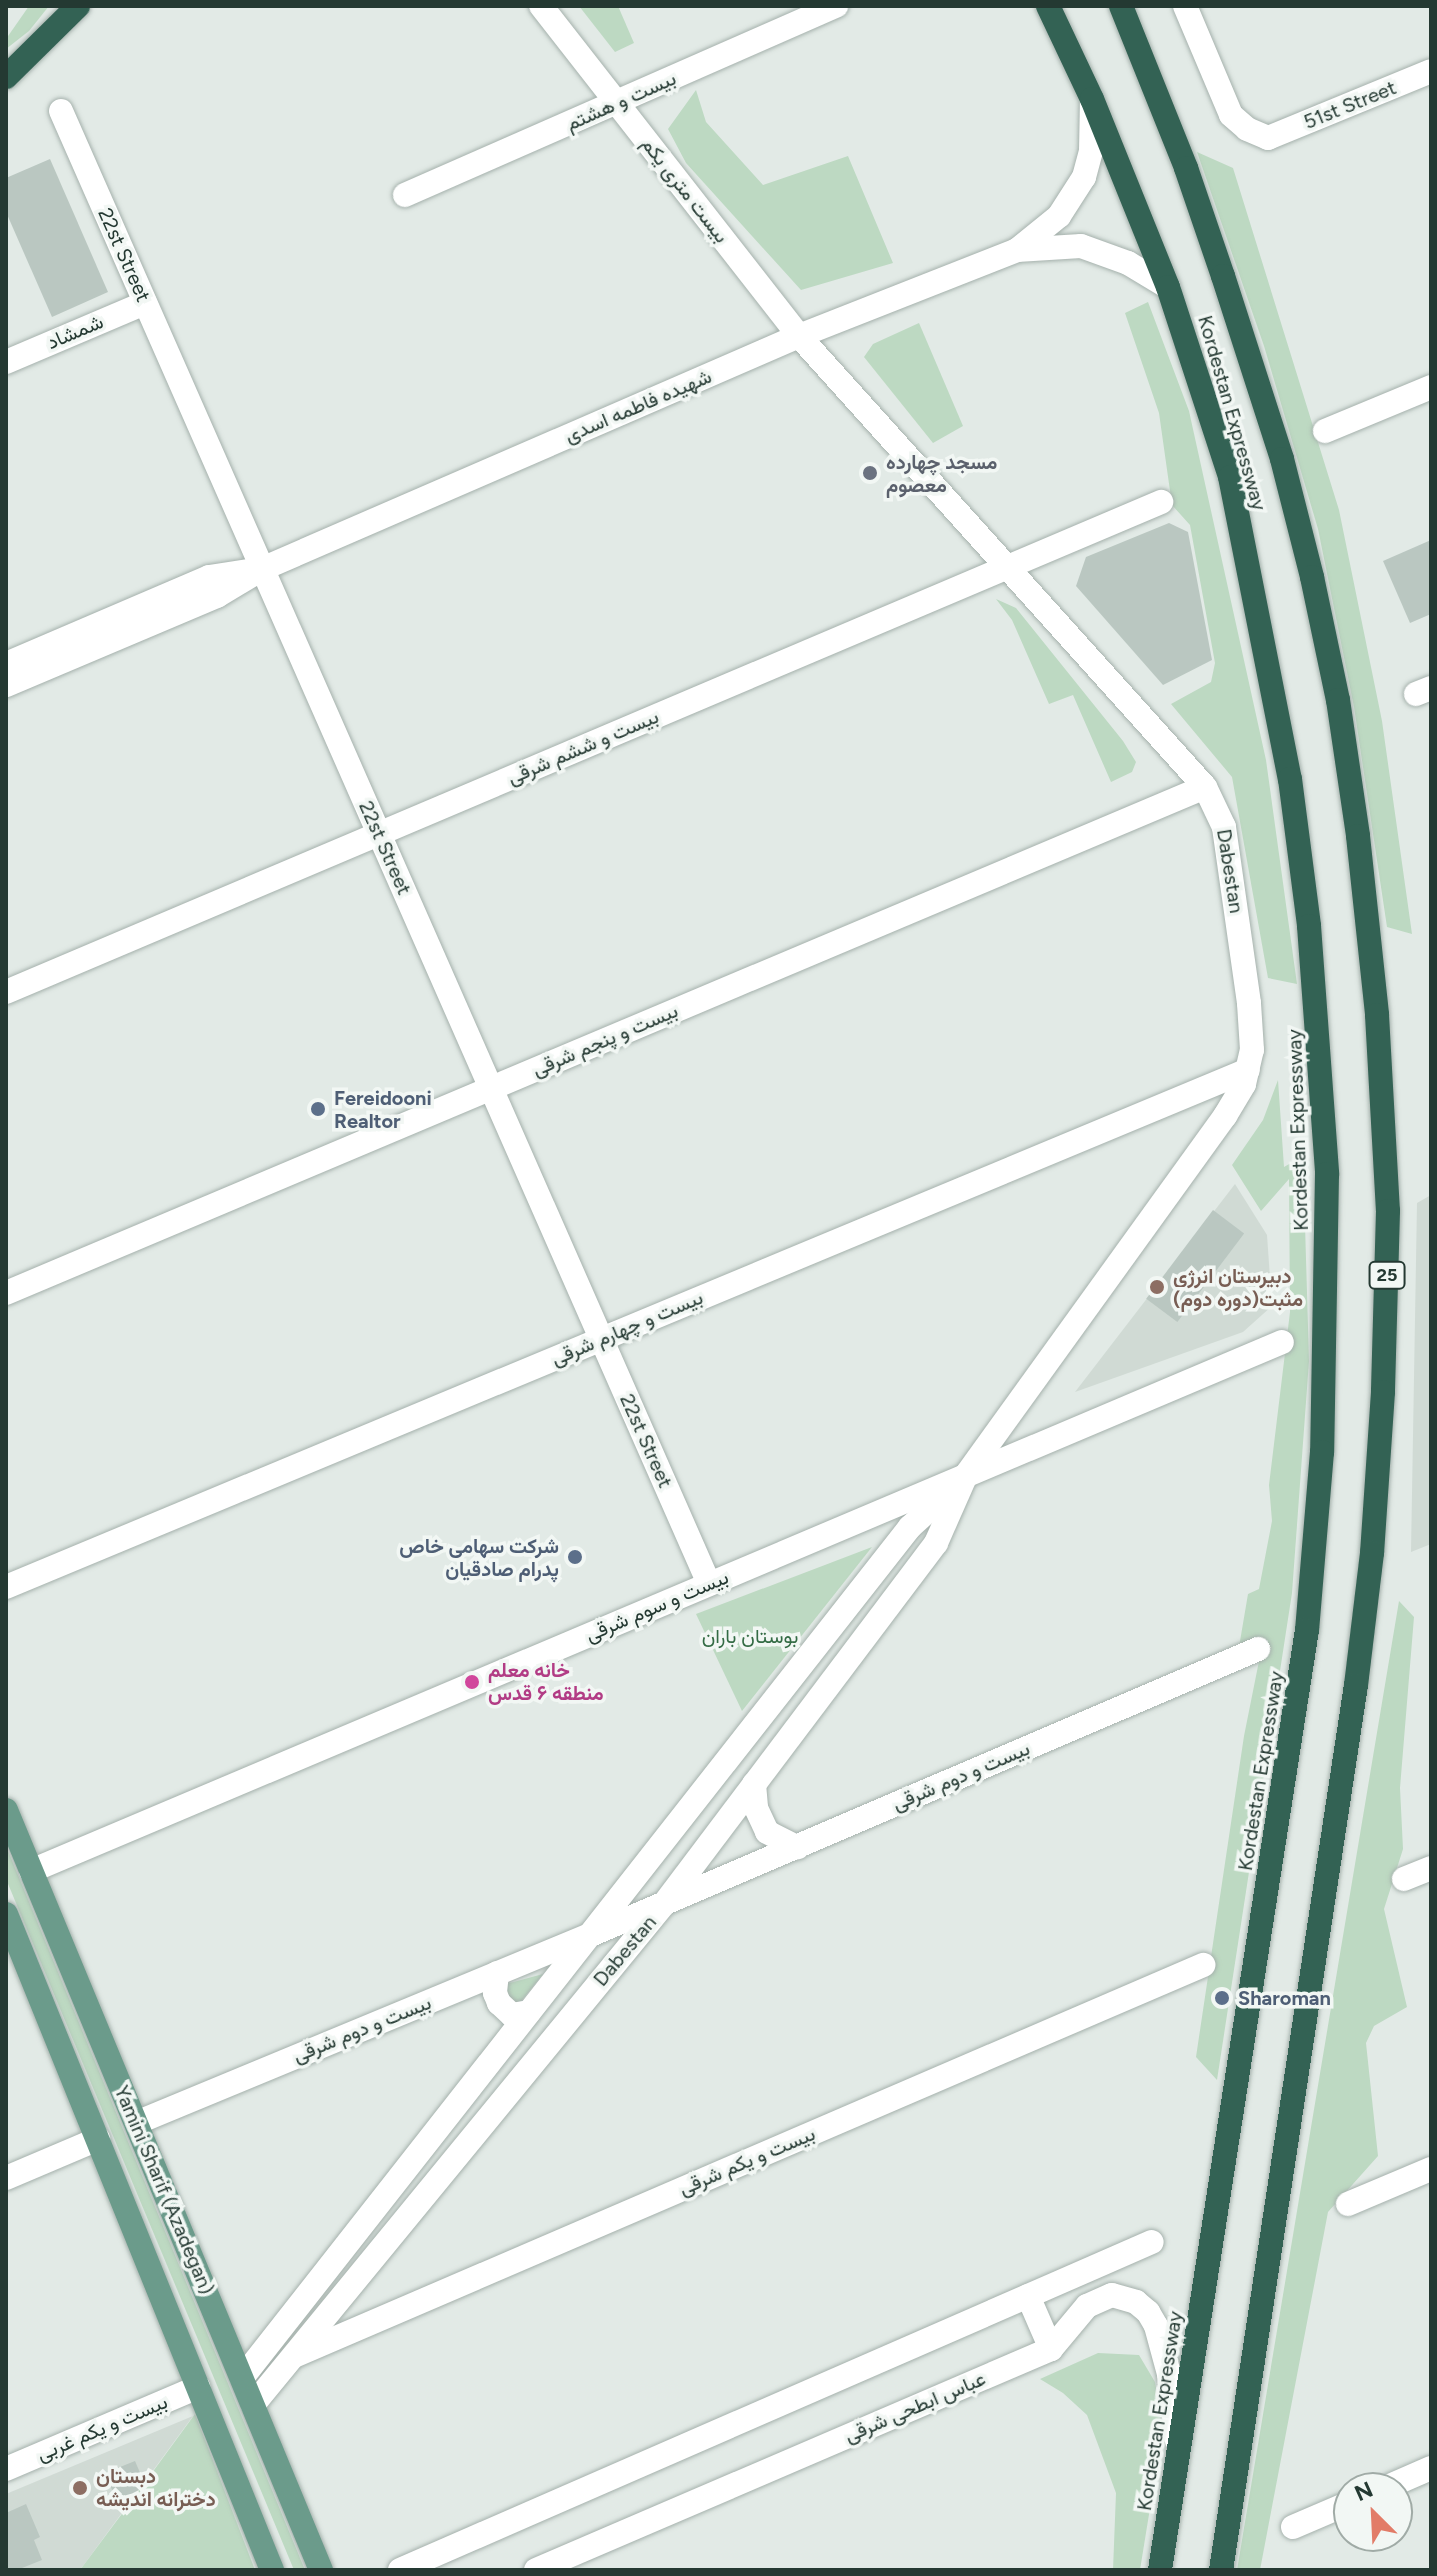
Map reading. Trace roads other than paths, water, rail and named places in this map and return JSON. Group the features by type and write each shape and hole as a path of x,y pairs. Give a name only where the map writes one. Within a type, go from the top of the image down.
{"highway":[{"path":"6,77 78,6"},
{"name":"Kordestan Expressway","path":"1048,6 1092,99 1168,287 1230,477 1290,779 1309,926 1327,1174 1322,1452 1307,1630 1160,2570"},
{"name":"Kordestan Expressway","path":"1121,6 1186,168 1223,276 1282,459 1312,577 1338,700 1358,836 1377,1015 1388,1211 1383,1392 1372,1553 1356,1685 1221,2570"}],"main road":[{"name":"Yamini Sharif (Azadegan)","path":"6,1810 321,2570"},
{"name":"Yamini Sharif (Azadegan)","path":"6,1914 272,2570"}],"street":[{"name":"بیست متری یکم","path":"541,6 799,336"},
{"name":"بیست و هشتم","path":"405,195 836,6"},
{"name":"51st Street","path":"1185,6 1231,115 1247,129 1268,138 1431,71"},
{"path":"1017,250 1059,216 1084,177 1091,151 1092,99"},
{"name":"22st Street","path":"61,111 709,1584"},
{"path":"1017,250 1081,246 1128,263 1168,287"},
{"name":"شهیده فاطمه اسدی","path":"6,685 217,596 262,569 799,336 1017,250"},
{"name":"شمشاد","path":"6,362 145,303"},
{"name":"Dabestan","path":"242,2378 910,1527 966,1475 1225,1116 1248,1070 1252,1050 1249,1003 1224,827 1205,787 799,336"},
{"path":"1325,431 1431,387"},
{"name":"بیست و ششم شرقی","path":"6,992 1161,502"},
{"name":"شهیده فاطمه اسدی","path":"6,664 209,577 262,569"},
{"name":"بیست و پنجم شرقی","path":"6,1293 1205,787"},
{"name":"بیست و چهارم شرقی","path":"6,1587 1248,1070"},
{"name":"بیست و سوم شرقی","path":"31,1871 1282,1342"},
{"name":"Dabestan","path":"253,2405 664,1904 936,1543 966,1475"},
{"name":"بیست و دوم شرقی","path":"136,2123 664,1904 1258,1649"},
{"path":"754,1784 759,1820 779,1840 797,1847"},
{"path":"1404,1879 1431,1868"},
{"name":"بیست و یکم شرقی","path":"291,2357 1203,1965"},
{"path":"497,1973 495,1993 499,2003 512,2015 529,2012"},
{"path":"6,2178 98,2139"},
{"path":"1348,2204 1431,2169"},
{"path":"400,2570 1152,2242"},
{"name":"عباس ابطحی شرقی","path":"536,2570 1051,2349 1087,2306 1112,2295 1136,2302 1148,2312 1156,2326 1169,2374 1178,2449"},
{"path":"1028,2296 1051,2349"},
{"path":"298,2307 318,2323"},
{"name":"بیست و یکم غربی","path":"6,2469 198,2387"},
{"path":"1293,2527 1333,2510"}],"place":[{"name":"مسجد چهارده معصوم","path":"870,473"},
{"name":"Fereidooni Realtor","path":"318,1109"},
{"name":"دبیرستان انرژی مثبت(دوره دوم)","path":"1157,1287"},
{"name":"شرکت سهامی خاص پدرام صادقیان","path":"575,1557"},
{"name":"خانه معلم منطقه ۶ قدس","path":"472,1682"},
{"name":"Sharoman","path":"1222,1998"},
{"name":"دبستان دخترانه اندیشه","path":"80,2488"}],"park label":[{"name":"بوستان باران","path":"750,1636"}]}
